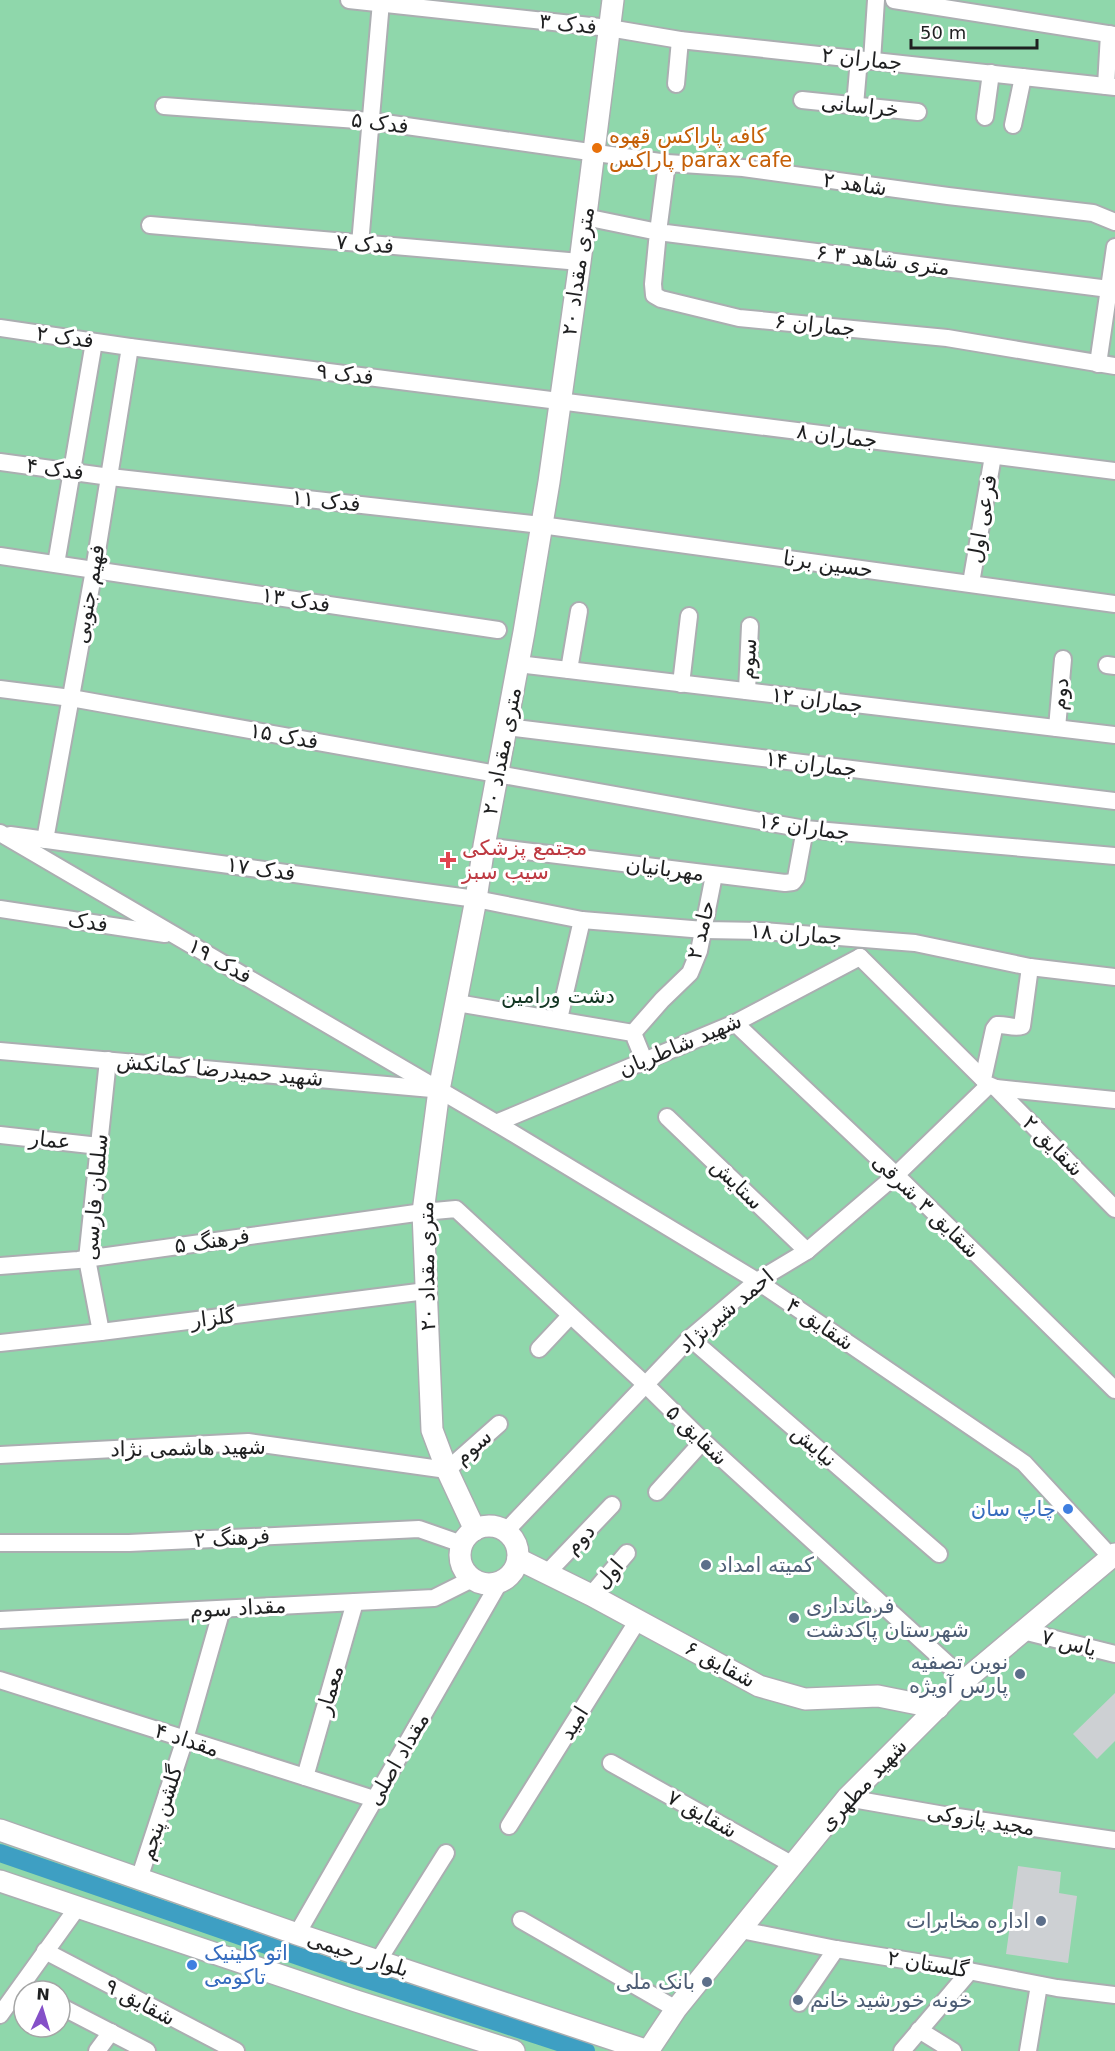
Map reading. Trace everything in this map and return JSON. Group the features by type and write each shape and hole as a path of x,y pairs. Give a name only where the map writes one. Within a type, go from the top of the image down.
{"main road":[{"name":"۲۰ متری مقداد","path":"469,1537 432,1430 423,1212 439,1090 507,727 541,525 580,262 613,0"},
{"path":"485,1526 506,1531 514,1539 518,1549 515,1569 508,1578 499,1583 481,1583 472,1579 465,1572 460,1553 469,1537 485,1526"},
{"name":"شهید مطهری","path":"648,2051 676,2009 847,1798 965,1680 1113,1555"},
{"name":"شقایق ۶","path":"518,1559 548,1572 759,1686 805,1699 878,1696 938,1707"},
{"name":"بلوار رحیمی","path":"0,1830 297,1934 648,2051"},
{"path":"0,1881 514,2051"}],"street":[{"name":"فدک ۳","path":"349,0 609,28"},
{"path":"855,105 876,0"},
{"path":"894,0 1112,34 1111,86"},
{"path":"360,244 381,3"},
{"name":"جماران ۲","path":"609,28 680,40 1111,86"},
{"path":"676,84 680,40"},
{"path":"985,117 992,74"},
{"path":"1013,125 1023,77"},
{"name":"خراسانی","path":"802,100 918,112"},
{"name":"فدک ۵","path":"164,106 371,121 594,153"},
{"name":"شاهد ۲","path":"594,153 743,168 1094,213 1115,222"},
{"name":"جماران ۶","path":"667,162 653,284 654,295 661,299 739,318 947,338 1115,366"},
{"path":"585,217 658,232"},
{"name":"فدک ۷","path":"150,225 580,262"},
{"name":"۶ متری شاهد ۳","path":"658,232 1109,289"},
{"path":"1098,364 1110,315 1109,289 1115,247"},
{"name":"فدک ۲","path":"0,328 130,347"},
{"name":"فهیم جنوبی","path":"57,564 94,342"},
{"name":"فدک ۹","path":"130,347 560,402"},
{"name":"فهیم جنوبی","path":"45,840 94,570 130,347"},
{"name":"جماران ۸","path":"560,402 1115,471"},
{"name":"فرعی اول","path":"971,583 993,456"},
{"name":"فدک ۴","path":"0,462 110,477"},
{"name":"فدک ۱۱","path":"110,477 541,525"},
{"name":"حسین برنا","path":"541,525 1115,604"},
{"name":"فدک ۱۳","path":"0,556 498,630"},
{"path":"569,670 579,611"},
{"path":"681,684 689,616"},
{"name":"سوم","path":"747,691 750,626"},
{"name":"دوم","path":"1057,728 1063,659"},
{"name":"جماران ۱۲","path":"518,664 1115,735"},
{"name":"فدک ۱۵","path":"0,689 71,698 497,774"},
{"name":"جماران ۱۴","path":"507,727 1115,801"},
{"name":"جماران ۱۶","path":"497,774 805,829 1115,856"},
{"name":"مهربانیان","path":"484,846 714,875 793,882 796,878 805,829"},
{"name":"فدک ۱۷","path":"0,833 476,898"},
{"name":"فدک ۱۹","path":"0,833 439,1090"},
{"name":"حامد ۲","path":"633,1033 690,973 699,951 714,875"},
{"name":"جماران ۱۸","path":"476,898 582,920 704,930 763,931 861,938 915,944 1029,968 1115,977"},
{"name":"فدک","path":"0,909 175,935"},
{"path":"559,1019 582,920"},
{"path":"860,957 861,938"},
{"name":"شهید شاطریان","path":"496,1123 735,1023 860,957"},
{"name":"شقایق ۲","path":"860,957 1115,1209"},
{"path":"1029,968 1022,1026 1001,1024 994,1029 989,1084 1115,1100"},
{"path":"457,1003 633,1033 644,1060"},
{"name":"شقایق ۳ شرقی","path":"735,1023 896,1175 1115,1390"},
{"name":"شهید حمیدرضا کمانکش","path":"0,1051 439,1090"},
{"name":"سلمان فارسی","path":"101,1332 87,1259 108,1060"},
{"name":"احمد شیرنژاد","path":"506,1531 690,1338 757,1281 807,1251 896,1175 989,1084"},
{"name":"شقایق ۴","path":"439,1090 757,1281 1024,1463 1113,1555"},
{"name":"ستایش","path":"667,1118 807,1251"},
{"name":"عمار","path":"0,1135 99,1146"},
{"name":"شقایق ۵","path":"423,1212 456,1209 703,1441 965,1680"},
{"name":"فرهنگ ۵","path":"0,1266 87,1259 423,1212"},
{"name":"گلزار","path":"0,1343 426,1291"},
{"path":"539,1349 570,1316"},
{"name":"نیایش","path":"690,1338 939,1554"},
{"name":"سوم","path":"447,1470 499,1424"},
{"path":"657,1492 703,1441"},
{"name":"شهید هاشمی نژاد","path":"0,1455 248,1442 447,1470"},
{"name":"دوم","path":"548,1572 612,1505"},
{"name":"فرهنگ ۲","path":"0,1543 129,1542 419,1529 469,1537"},
{"name":"اول","path":"591,1595 627,1553"},
{"name":"مقداد سوم","path":"0,1620 434,1598 472,1579"},
{"name":"مقداد اصلی","path":"297,1934 499,1583"},
{"name":"معمار","path":"305,1777 355,1602"},
{"name":"گلشن پنجم","path":"139,1879 185,1739 222,1609"},
{"name":"امید","path":"509,1826 638,1620"},
{"name":"یاس ۷","path":"1023,1631 1115,1654"},
{"name":"مقداد ۴","path":"0,1680 374,1799"},
{"name":"شقایق ۷","path":"611,1763 793,1865"},
{"name":"مجید پازوکی","path":"847,1798 1115,1840"},
{"path":"378,1961 446,1853"},
{"path":"31,1979 45,1951 77,1908"},
{"path":"521,1920 676,2009"},
{"name":"گلستان ۲","path":"741,1930 836,1949 1115,1995"},
{"path":"799,2003 836,1949"},
{"name":"شقایق ۹","path":"45,1951 236,2051"},
{"path":"902,2051 970,1971"},
{"path":"1028,2051 1039,1984"},
{"path":"0,2014 12,2002"},
{"path":"72,2012 147,2051"},
{"path":"919,2030 953,2051"},
{"path":"97,2051 111,2032"}],"green space":[{"name":"دشت ورامین","path":"0,0 1115,0 1115,2051 0,2051"}],"building":[{"path":"1115,1693 1115,1741 1097,1759 1073,1734"},
{"path":"1018,1866 1061,1872 1059,1893 1077,1896 1068,1963 1006,1954"}],"waterway":[{"path":"0,1853 347,1973 586,2051"}],"place":[{"name":"کافه پاراکس قهوه پاراکس parax cafe","path":"597,148"},
{"name":"مجتمع پزشکی سیب سبز","path":"448,860"},
{"name":"چاپ سان","path":"1068,1509"},
{"name":"کمیته امداد","path":"706,1565"},
{"name":"فرمانداری شهرستان پاکدشت","path":"794,1618"},
{"name":"نوین تصفیه پارس آویژه","path":"1020,1674"},
{"name":"اداره مخابرات","path":"1041,1921"},
{"name":"اتو کلینیک تاکومی","path":"192,1965"},
{"name":"بانک ملی","path":"707,1982"},
{"name":"خونه خورشید خانم","path":"798,2000"}]}
